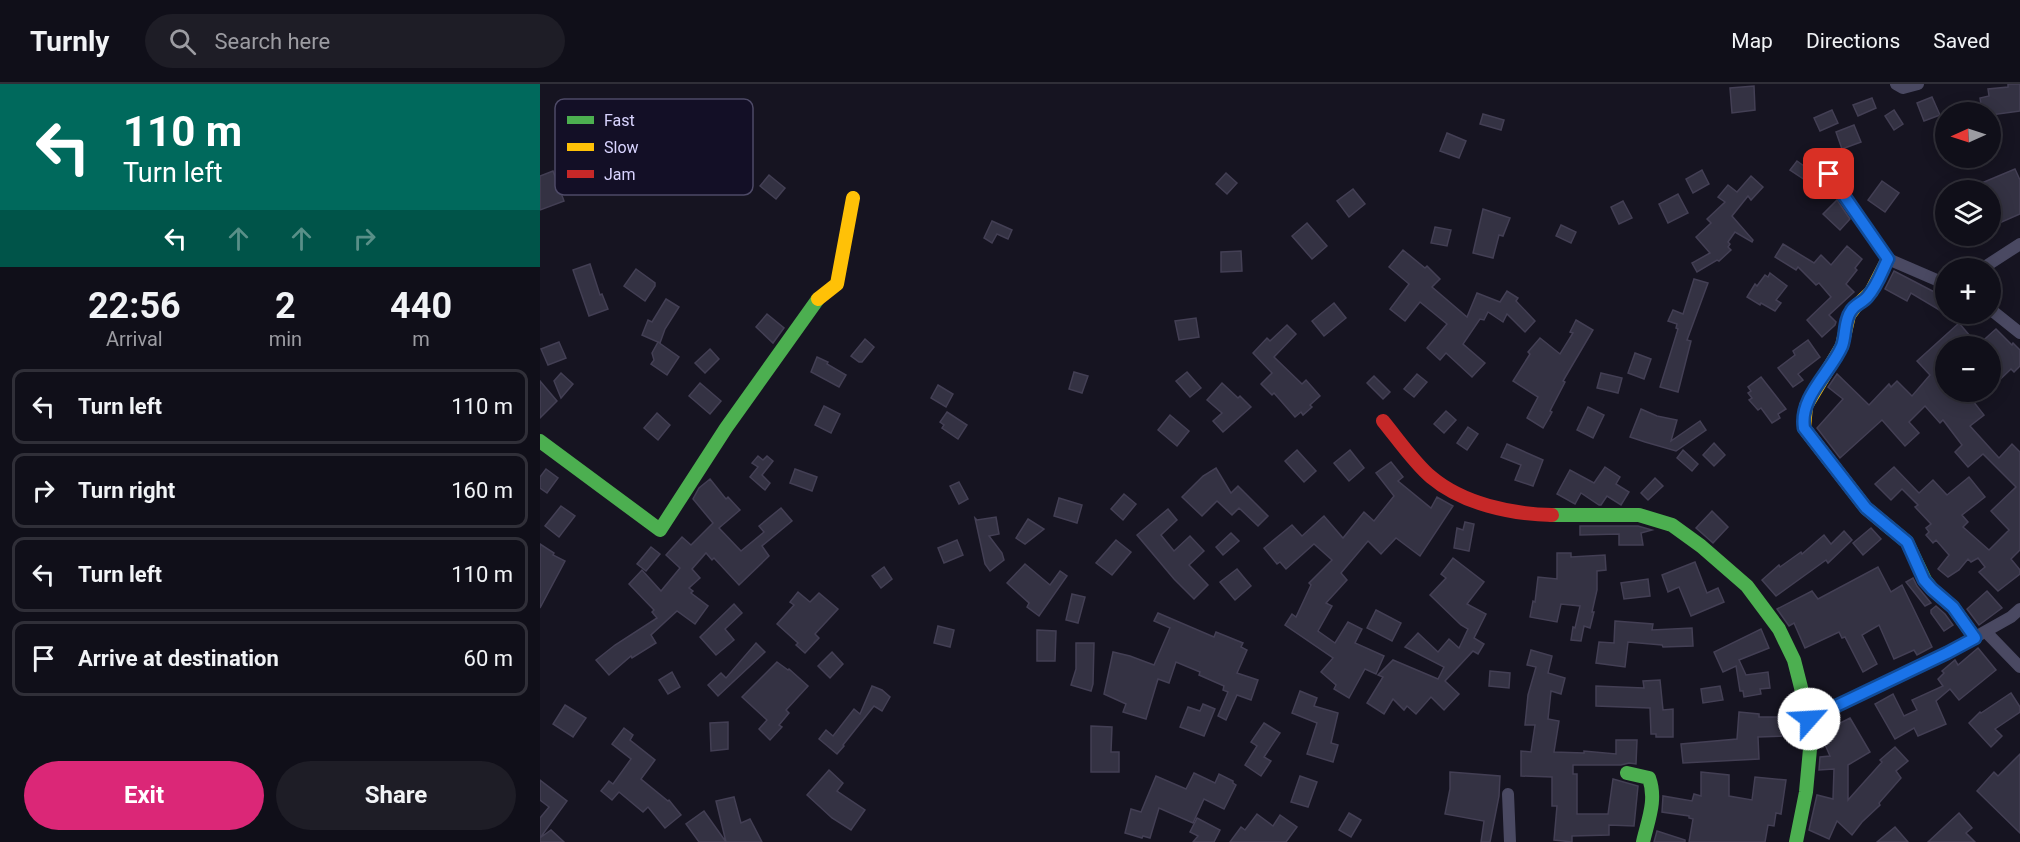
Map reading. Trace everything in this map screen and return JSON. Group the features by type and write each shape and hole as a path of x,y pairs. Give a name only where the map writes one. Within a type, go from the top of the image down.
{"street":[{"path":"1896,84 1903,88 1918,84"},
{"path":"1816,156 1888,259 1935,279"},
{"path":"540,441 660,530 726,428 805,318 819,299 837,284 853,198"},
{"path":"1998,258 2020,244"},
{"path":"1888,259 1868,297 1849,313 1843,343 1839,353 1819,380 1807,406 1803,422 1804,428 1866,508 1907,542 1924,580 1932,589 1980,635 2020,667"},
{"path":"2001,318 2020,333"},
{"path":"1383,421 1430,477 1461,497 1501,509 1544,515 1639,515 1672,525 1701,546 1747,586 1779,629 1794,660 1809,719 1810,749 1806,792 1796,842"},
{"path":"1809,719 1947,653 2011,617 2020,609"},
{"path":"1627,773 1649,778 1653,787 1653,799 1643,842"},
{"path":"1508,794 1510,842"}],"building":[{"path":"2008,84 2020,84 2020,111 2001,114 2001,102 1981,102 1980,98 1989,96 1988,89 2008,87"},
{"path":"1754,86 1755,110 1732,113 1730,88"},
{"path":"1932,97 1935,104 1935,117 1924,121 1917,103"},
{"path":"1872,98 1876,108 1858,116 1853,105"},
{"path":"1832,110 1838,123 1820,131 1814,118"},
{"path":"1894,110 1903,124 1894,130 1885,116"},
{"path":"1483,114 1504,120 1501,130 1480,124"},
{"path":"1854,125 1861,142 1842,149 1836,132"},
{"path":"1447,133 1466,141 1459,158 1440,151"},
{"path":"1797,161 1811,171 1805,180 1790,170"},
{"path":"2015,169 2020,180 2020,214 2001,222 2001,180 1989,180"},
{"path":"1702,170 1709,184 1693,193 1686,179"},
{"path":"553,171 555,195 562,195 564,201 540,210 540,176"},
{"path":"1226,173 1237,183 1227,194 1216,184"},
{"path":"769,175 785,188 776,199 760,186"},
{"path":"1751,176 1763,187 1751,200 1748,196 1732,216 1753,240 1752,242 1735,232 1728,242 1731,250 1719,261 1697,272 1692,263 1710,253 1696,237 1711,223 1707,219 1725,202 1718,197 1728,185 1737,192"},
{"path":"1882,181 1899,193 1885,212 1868,200"},
{"path":"1353,189 1365,204 1349,217 1337,201"},
{"path":"1678,194 1688,213 1668,223 1659,204"},
{"path":"1837,200 1850,219 1840,230 1823,214"},
{"path":"1623,201 1632,218 1619,224 1611,207"},
{"path":"1483,209 1510,218 1503,236 1499,235 1493,258 1473,253"},
{"path":"992,221 1012,230 1008,239 997,234 992,243 984,238"},
{"path":"1307,223 1327,246 1312,259 1292,236"},
{"path":"1561,225 1576,232 1571,243 1556,236"},
{"path":"1435,227 1451,230 1447,246 1431,243"},
{"path":"1783,244 1814,263 1821,255 1831,265 1847,246 1862,259 1846,284 1854,292 1829,315 1836,322 1822,337 1807,320 1831,297 1819,283 1816,285 1798,267 1796,270 1775,257"},
{"path":"1403,250 1425,268 1427,266 1440,279 1432,287 1467,317 1477,293 1500,302 1507,291 1518,298 1516,301 1535,321 1525,332 1507,314 1503,322 1488,312 1484,320 1480,319 1463,344 1485,363 1472,377 1446,353 1440,360 1427,348 1447,324 1420,302 1405,321 1390,309 1409,284 1389,267"},
{"path":"1241,251 1242,271 1221,272 1221,252"},
{"path":"590,264 600,295 602,294 608,309 589,316 573,270"},
{"path":"636,269 655,283 645,301 624,286"},
{"path":"1894,271 1935,292 1935,307 1911,293 1907,301 1885,289"},
{"path":"1770,273 1787,286 1776,300 1781,303 1775,311 1747,297 1755,284 1757,286 1765,275 1768,277"},
{"path":"1694,279 1708,283 1687,340 1691,341 1678,392 1660,387 1678,329 1677,324 1668,321 1673,310 1683,314"},
{"path":"666,299 679,307 665,329 660,343 642,335 648,320 652,322"},
{"path":"1334,303 1346,318 1324,336 1312,321"},
{"path":"767,314 784,328 773,343 756,327"},
{"path":"1196,318 1199,337 1179,340 1175,321"},
{"path":"1576,320 1593,330 1563,381 1565,382 1543,428 1527,418 1538,397 1513,381 1530,354 1528,352 1540,338 1560,354 1573,333 1570,332"},
{"path":"1960,324 1970,336 1945,336"},
{"path":"1287,325 1296,334 1274,357 1302,384 1306,380 1320,396 1303,415 1301,412 1295,417 1274,393 1272,395 1261,384 1272,373 1253,353 1267,338 1270,341"},
{"path":"1996,329 2020,350 2020,366 2014,372 2011,369 2001,379 2001,336 1988,336"},
{"path":"865,339 874,347 862,362 859,362 851,356"},
{"path":"1808,340 1820,357 1798,374 1803,380 1793,387 1778,368 1795,355 1793,351"},
{"path":"559,342 566,358 548,365 541,349"},
{"path":"658,342 679,357 667,375 651,364 654,360 652,353"},
{"path":"1935,345 1935,402 1974,402 1984,415 1970,426 1999,458 2012,444 2020,452 2020,550 2011,559 2020,570 2020,574 1998,591 1979,572 1985,567 1978,558 1971,562 1968,559 1959,570 1948,577 1938,569 1949,555 1936,540 1933,543 1926,535 1929,532 1926,528 1931,524 1915,507 1918,505 1902,489 1891,500 1875,484 1894,467 1919,493 1933,480 1947,495 1969,477 1985,497 1962,515 1968,522 1963,527 1989,550 2009,530 1991,511 2016,487 1983,454 1968,467 1955,452 1962,445 1943,420 1940,423 1925,406 1909,422 1919,433 1905,446 1882,420 1840,458 1817,428 1843,399 1828,387 1837,374 1869,405 1889,384 1891,387 1897,381 1912,396 1930,375 1917,361"},
{"path":"710,349 719,359 705,373 695,363"},
{"path":"1635,353 1651,359 1644,379 1628,373"},
{"path":"817,357 846,375 839,387 811,372"},
{"path":"1074,372 1088,376 1082,393 1069,389"},
{"path":"1187,372 1201,388 1190,397 1176,381"},
{"path":"561,373 573,384 561,398 554,381"},
{"path":"1601,373 1622,378 1618,393 1597,388"},
{"path":"1417,374 1427,382 1414,397 1404,389"},
{"path":"1374,376 1390,392 1383,399 1367,383"},
{"path":"1761,377 1786,409 1778,414 1780,418 1772,423 1761,408 1758,410 1749,400 1752,398 1748,393 1751,391 1748,387"},
{"path":"540,381 557,401 540,418"},
{"path":"700,383 721,401 710,414 689,396"},
{"path":"1222,383 1251,407 1223,432 1213,421 1222,413 1207,400"},
{"path":"938,385 953,394 946,407 931,398"},
{"path":"824,406 840,414 831,433 815,425"},
{"path":"1588,407 1604,415 1593,438 1577,430"},
{"path":"1641,409 1657,416 1677,420 1671,441 1700,421 1706,430 1676,451 1645,442 1630,437"},
{"path":"1446,411 1456,420 1444,433 1434,424"},
{"path":"947,412 967,425 958,439 942,428 944,425 940,422"},
{"path":"657,413 670,425 658,440 644,428"},
{"path":"1170,415 1189,431 1177,446 1158,430"},
{"path":"1468,427 1478,434 1467,450 1457,443"},
{"path":"1714,443 1725,455 1714,466 1703,455"},
{"path":"1507,444 1543,460 1533,486 1515,480 1521,465 1501,457"},
{"path":"1297,450 1316,471 1304,482 1285,461"},
{"path":"1350,450 1364,468 1349,481 1334,463"},
{"path":"1683,450 1698,464 1692,471 1677,458"},
{"path":"758,456 763,460 767,456 773,461 762,475 770,483 765,490 750,477 758,467 752,463"},
{"path":"1391,462 1403,477 1398,481 1431,508 1437,497 1453,506 1420,556 1396,538 1381,554 1368,541 1341,573 1347,580 1326,603 1332,606 1318,631 1335,643 1348,622 1362,629 1355,643 1384,656 1376,674 1365,669 1349,698 1334,689 1336,685 1321,672 1333,658 1285,625 1292,614 1296,617 1311,585 1309,583 1332,560 1314,544 1286,569 1280,562 1277,564 1264,548 1292,525 1302,536 1324,516 1343,538 1364,512 1374,521 1394,496 1376,473"},
{"path":"1605,467 1620,477 1616,484 1629,492 1621,505 1607,496 1599,505 1581,493 1575,504 1557,494 1570,470 1594,483"},
{"path":"1216,468 1231,493 1238,486 1268,516 1258,526 1239,508 1232,515 1217,501 1202,516 1182,497 1203,476"},
{"path":"546,469 558,478 547,493 540,488 540,477"},
{"path":"795,469 817,477 812,491 790,483"},
{"path":"1655,478 1663,486 1648,500 1641,493"},
{"path":"710,479 726,499 728,497 740,510 719,528 741,551 764,532 759,526 781,508 792,521 762,546 769,556 739,585 714,558 712,560 706,553 692,569 700,578 689,588 693,591 691,593 708,606 695,624 677,611 651,635 656,643 632,658 631,656 609,675 596,660 657,618 652,612 654,610 629,584 642,570 661,591 680,568 666,555 682,537 691,545 713,523 693,499 699,488"},
{"path":"959,482 968,499 959,504 950,486"},
{"path":"1124,494 1136,504 1123,520 1111,509"},
{"path":"1059,498 1082,505 1077,523 1054,516"},
{"path":"561,506 575,516 559,537 545,526"},
{"path":"1168,509 1177,520 1161,535 1174,551 1190,536 1204,551 1189,565 1208,585 1194,599 1137,535"},
{"path":"1712,511 1728,527 1713,543 1696,528"},
{"path":"996,517 999,534 989,536 1002,553 1004,560 990,571 985,564 975,518 977,520"},
{"path":"1028,519 1044,529 1025,544 1016,538"},
{"path":"1465,522 1474,524 1469,551 1454,548 1457,528 1463,530"},
{"path":"1580,526 1638,526 1652,530 1641,533 1643,545 1619,545 1619,534 1580,535"},
{"path":"1871,528 1881,539 1863,555 1853,543"},
{"path":"1844,531 1852,540 1828,563 1826,560 1776,596 1762,580 1779,565 1780,567 1801,552 1802,554 1824,535 1831,544"},
{"path":"1231,533 1239,541 1223,555 1216,547"},
{"path":"957,540 963,555 944,563 938,548"},
{"path":"1116,540 1131,552 1112,575 1096,563"},
{"path":"540,544 565,561 540,608"},
{"path":"651,547 660,554 646,571 637,564"},
{"path":"1557,553 1571,553 1571,557 1605,555 1606,570 1597,571 1597,590 1590,628 1584,626 1581,641 1571,640 1580,606 1561,604 1557,622 1530,617 1533,601 1535,602 1538,577 1557,579"},
{"path":"1453,558 1484,582 1467,604 1486,614 1474,638 1484,644 1478,654 1473,651 1445,681 1459,694 1444,710 1431,697 1416,714 1407,706 1404,710 1393,699 1384,714 1367,703 1383,677 1378,675 1393,660 1438,679 1444,667 1405,647 1418,633 1438,652 1449,639 1459,648 1468,629 1430,595 1446,578 1441,574"},
{"path":"1695,562 1707,593 1718,588 1724,602 1691,616 1679,587 1668,592 1662,575"},
{"path":"1025,564 1050,585 1060,571 1067,576 1039,616 1027,607 1029,603 1007,583"},
{"path":"884,567 892,579 881,588 872,576"},
{"path":"1878,567 1891,592 1902,585 1932,647 1917,655 1914,650 1894,659 1879,625 1862,635 1877,664 1863,672 1845,637 1842,638 1839,632 1805,648 1794,623 1789,626 1777,609 1812,591 1818,599"},
{"path":"1237,569 1251,586 1235,600 1220,582"},
{"path":"1913,578 1931,603 1925,606 1906,582"},
{"path":"1648,579 1650,596 1624,599 1621,583"},
{"path":"1987,591 2002,608 1979,625 1967,609"},
{"path":"798,592 810,602 819,593 838,609 815,634 819,638 805,653 796,645 798,643 777,624 794,605 790,602"},
{"path":"1072,594 1085,597 1078,623 1066,620"},
{"path":"734,604 742,613 725,629 734,640 716,655 700,637"},
{"path":"1936,606 1953,625 1944,631 1931,613"},
{"path":"1376,610 1401,623 1392,641 1367,628"},
{"path":"1158,613 1214,637 1216,632 1243,643 1241,647 1247,650 1237,673 1258,680 1251,700 1237,695 1226,720 1218,716 1228,692 1223,690 1224,686 1176,662 1169,683 1158,679 1146,719 1123,712 1126,704 1104,694 1113,652 1154,665 1170,628 1154,621"},
{"path":"1615,621 1653,624 1652,630 1692,628 1693,646 1663,647 1662,645 1628,642 1625,667 1596,663 1599,642 1614,643"},
{"path":"938,626 954,630 950,647 934,643"},
{"path":"1761,629 1769,648 1739,660 1746,675 1768,672 1770,688 1760,689 1761,694 1744,697 1743,691 1740,691 1736,666 1723,672 1714,652"},
{"path":"1037,630 1056,631 1055,661 1037,661"},
{"path":"756,643 765,652 718,696 708,685 721,673 726,678"},
{"path":"1076,643 1094,643 1091,691 1071,685 1076,669"},
{"path":"1978,648 1996,670 1959,700 1950,689 1936,701 1946,724 1918,736 1914,728 1895,739 1875,704 1893,694 1904,716 1917,710 1912,700 1943,686 1938,679 1944,673 1942,671 1955,660 1958,665"},
{"path":"1531,650 1552,656 1548,673 1565,678 1561,694 1551,691 1548,719 1559,721 1554,752 1584,753 1584,751 1616,754 1616,740 1637,740 1636,764 1573,765 1573,774 1577,774 1577,814 1608,814 1613,779 1638,786 1634,826 1609,825 1609,835 1572,836 1572,842 1554,840 1557,806 1552,806 1552,777 1521,776 1521,751 1531,752 1535,725 1525,725 1528,695 1536,667 1527,665"},
{"path":"832,652 843,664 830,678 818,666"},
{"path":"777,662 789,669 808,686 786,710 789,713 779,725 782,727 770,740 759,729 767,720 742,697"},
{"path":"1490,671 1510,673 1509,688 1489,686"},
{"path":"672,672 680,687 668,694 659,680"},
{"path":"1660,680 1663,710 1673,709 1673,737 1656,737 1656,734 1651,734 1650,708 1596,706 1596,686 1644,688 1643,681"},
{"path":"872,686 882,690 890,697 882,711 874,706 837,754 819,739 826,730 833,736 854,709 860,714"},
{"path":"1720,686 1723,700 1703,703 1701,689"},
{"path":"1300,691 1317,698 1314,706 1338,713 1331,743 1338,745 1333,762 1307,754 1317,723 1292,713"},
{"path":"2011,693 2020,707 2020,712 1995,729 2002,736 1991,747 1969,723 1980,712"},
{"path":"1203,704 1215,709 1204,736 1180,727 1188,707 1200,711"},
{"path":"565,705 586,718 573,737 553,724"},
{"path":"1739,712 1759,714 1759,717 1788,717 1789,736 1758,737 1759,759 1683,763 1681,744 1737,739"},
{"path":"1850,718 1870,752 1848,765 1848,800 1882,762 1880,760 1895,747 1908,761 1896,771 1901,778 1852,835 1837,821 1829,839 1809,830 1817,795 1833,799 1834,769 1819,770 1820,757 1830,756 1820,733"},
{"path":"728,722 728,749 711,751 710,723"},
{"path":"1264,723 1280,733 1264,757 1271,761 1261,776 1245,765 1257,746 1251,742"},
{"path":"1091,726 1112,727 1111,752 1119,752 1119,772 1091,772"},
{"path":"624,728 633,735 630,740 655,760 641,779 669,800 681,815 665,828 648,807 643,812 619,792 612,800 601,791 609,781 613,784 631,759 612,744"},
{"path":"2020,754 2020,833 1977,791 1994,772 1998,776"},
{"path":"829,770 843,783 837,791 865,810 851,830 832,818 807,795"},
{"path":"1450,772 1500,776 1499,796 1490,842 1481,842 1484,821 1445,814 1450,789"},
{"path":"1701,772 1729,775 1729,796 1752,800 1755,777 1786,780 1781,814 1776,813 1774,826 1768,825 1765,842 1689,842 1693,819 1689,816 1662,812 1663,796 1692,801 1694,794 1701,796"},
{"path":"1194,773 1215,783 1219,774 1233,781 1236,785 1224,809 1204,799 1193,823 1159,808 1150,838 1125,833 1131,809 1141,812 1156,776 1186,789"},
{"path":"1300,776 1317,782 1308,807 1291,802"},
{"path":"540,780 567,801 540,838 540,818 549,807 540,800"},
{"path":"734,797 741,823 750,819 762,842 726,842 716,801"},
{"path":"704,811 726,842 699,842 686,824"},
{"path":"1349,813 1361,820 1351,837 1339,830"},
{"path":"1959,813 1972,828 1966,833 1975,842 1928,842"},
{"path":"1257,814 1273,826 1280,815 1297,827 1286,842 1230,842 1241,827 1245,830"},
{"path":"1197,818 1220,830 1214,842 1193,842 1198,836 1190,832"},
{"path":"1895,827 1908,842 1877,842"},
{"path":"551,830 564,842 540,842 540,838"},
{"path":"1657,831 1685,840 1685,842 1654,842"}],"traffic: fast":[{"path":"540,441 660,530 726,428 818,299"},
{"path":"1552,515 1639,515 1672,525 1701,546 1747,586 1779,629 1794,660 1809,719 1810,749 1806,792 1796,842"},
{"path":"1890,528 1907,542 1925,580 1953,607 1975,638"},
{"path":"1627,773 1649,778 1651,786 1651,810 1643,842"}],"traffic: slow":[{"path":"818,299 837,284 853,198"},
{"path":"1888,259 1871,292 1849,315 1842,346 1806,406 1804,428 1866,508 1890,528"}],"traffic: jam":[{"path":"1383,421 1425,472 1458,494 1504,510 1552,515"}],"route":[{"path":"1809,719 1975,638 1953,607 1924,580 1907,542 1866,508 1804,428 1803,422 1807,406 1819,380 1839,353 1843,343 1849,313 1868,297 1888,259 1829,174"}]}
